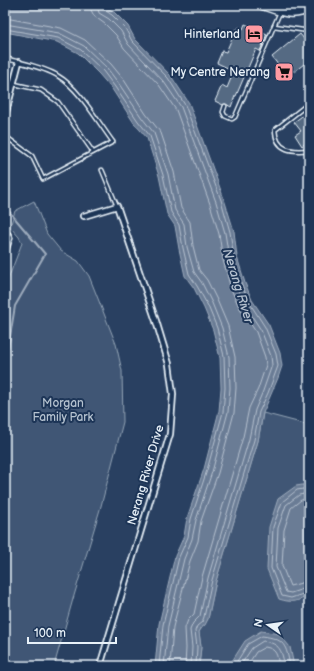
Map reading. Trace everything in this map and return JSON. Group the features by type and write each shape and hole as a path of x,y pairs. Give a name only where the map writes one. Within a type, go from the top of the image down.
{"main road":[{"path":"260,5 281,10 290,14 301,9 309,8"},
{"path":"281,10 288,5"},
{"path":"301,9 309,13"}],"street":[{"path":"5,116 14,84 14,76 19,62"},
{"path":"84,216 117,206"},
{"name":"Nerang River Drive","path":"100,666 170,434 173,394 169,364 117,206"}],"lane":[{"path":"225,106 223,112 225,116 232,119 281,10"},
{"path":"274,26 309,31"},
{"path":"5,58 58,75 74,89 113,142 43,179 32,156 5,136"},
{"path":"5,82 41,90 58,102 93,152"},
{"path":"309,103 275,130 275,137 287,150 294,152 309,150"},
{"path":"102,170 117,206"},
{"path":"5,232 9,234 11,238 5,255"}],"green space":[{"name":"Morgan Family Park","path":"34,201 47,234 61,251 78,261 89,276 116,344 122,371 123,422 101,506 54,666 5,666 5,287 22,243 10,227 15,211"},
{"path":"263,413 309,425 309,666 199,666 201,647 199,632 208,619 216,581 258,441"}],"water":[{"name":"Nerang River","path":"5,5 103,5 114,12 128,26 135,39 171,76 189,103 224,199 234,231 237,257 245,283 252,300 269,325 280,353 282,366 263,413 258,441 216,581 208,619 199,632 201,647 199,666 155,666 159,624 175,556 184,536 187,518 204,469 219,411 221,388 220,358 213,330 194,288 185,276 175,226 167,214 159,176 147,138 134,123 112,89 78,53 57,42 5,32"},
{"path":"309,484 309,595 294,601 283,600 279,599 267,569 269,527 278,499 296,486"},
{"path":"261,631 279,634 290,647 294,666 229,666 245,641"}],"building":[{"path":"245,24 267,34 260,51 256,49 231,107 215,101 222,85 227,88 234,71 217,63 222,51 226,52 236,29 238,30 239,27 243,29"},
{"path":"300,34 309,45 309,60 294,72 293,70 287,76 272,57"},
{"path":"309,111 309,141 302,146 295,135 301,131 294,122"}],"waterway":[{"path":"5,209 7,209 45,254 15,306 5,367"}],"place":[{"name":"Hinterland","path":"254,34"},
{"name":"My Centre Nerang","path":"284,72"}]}
